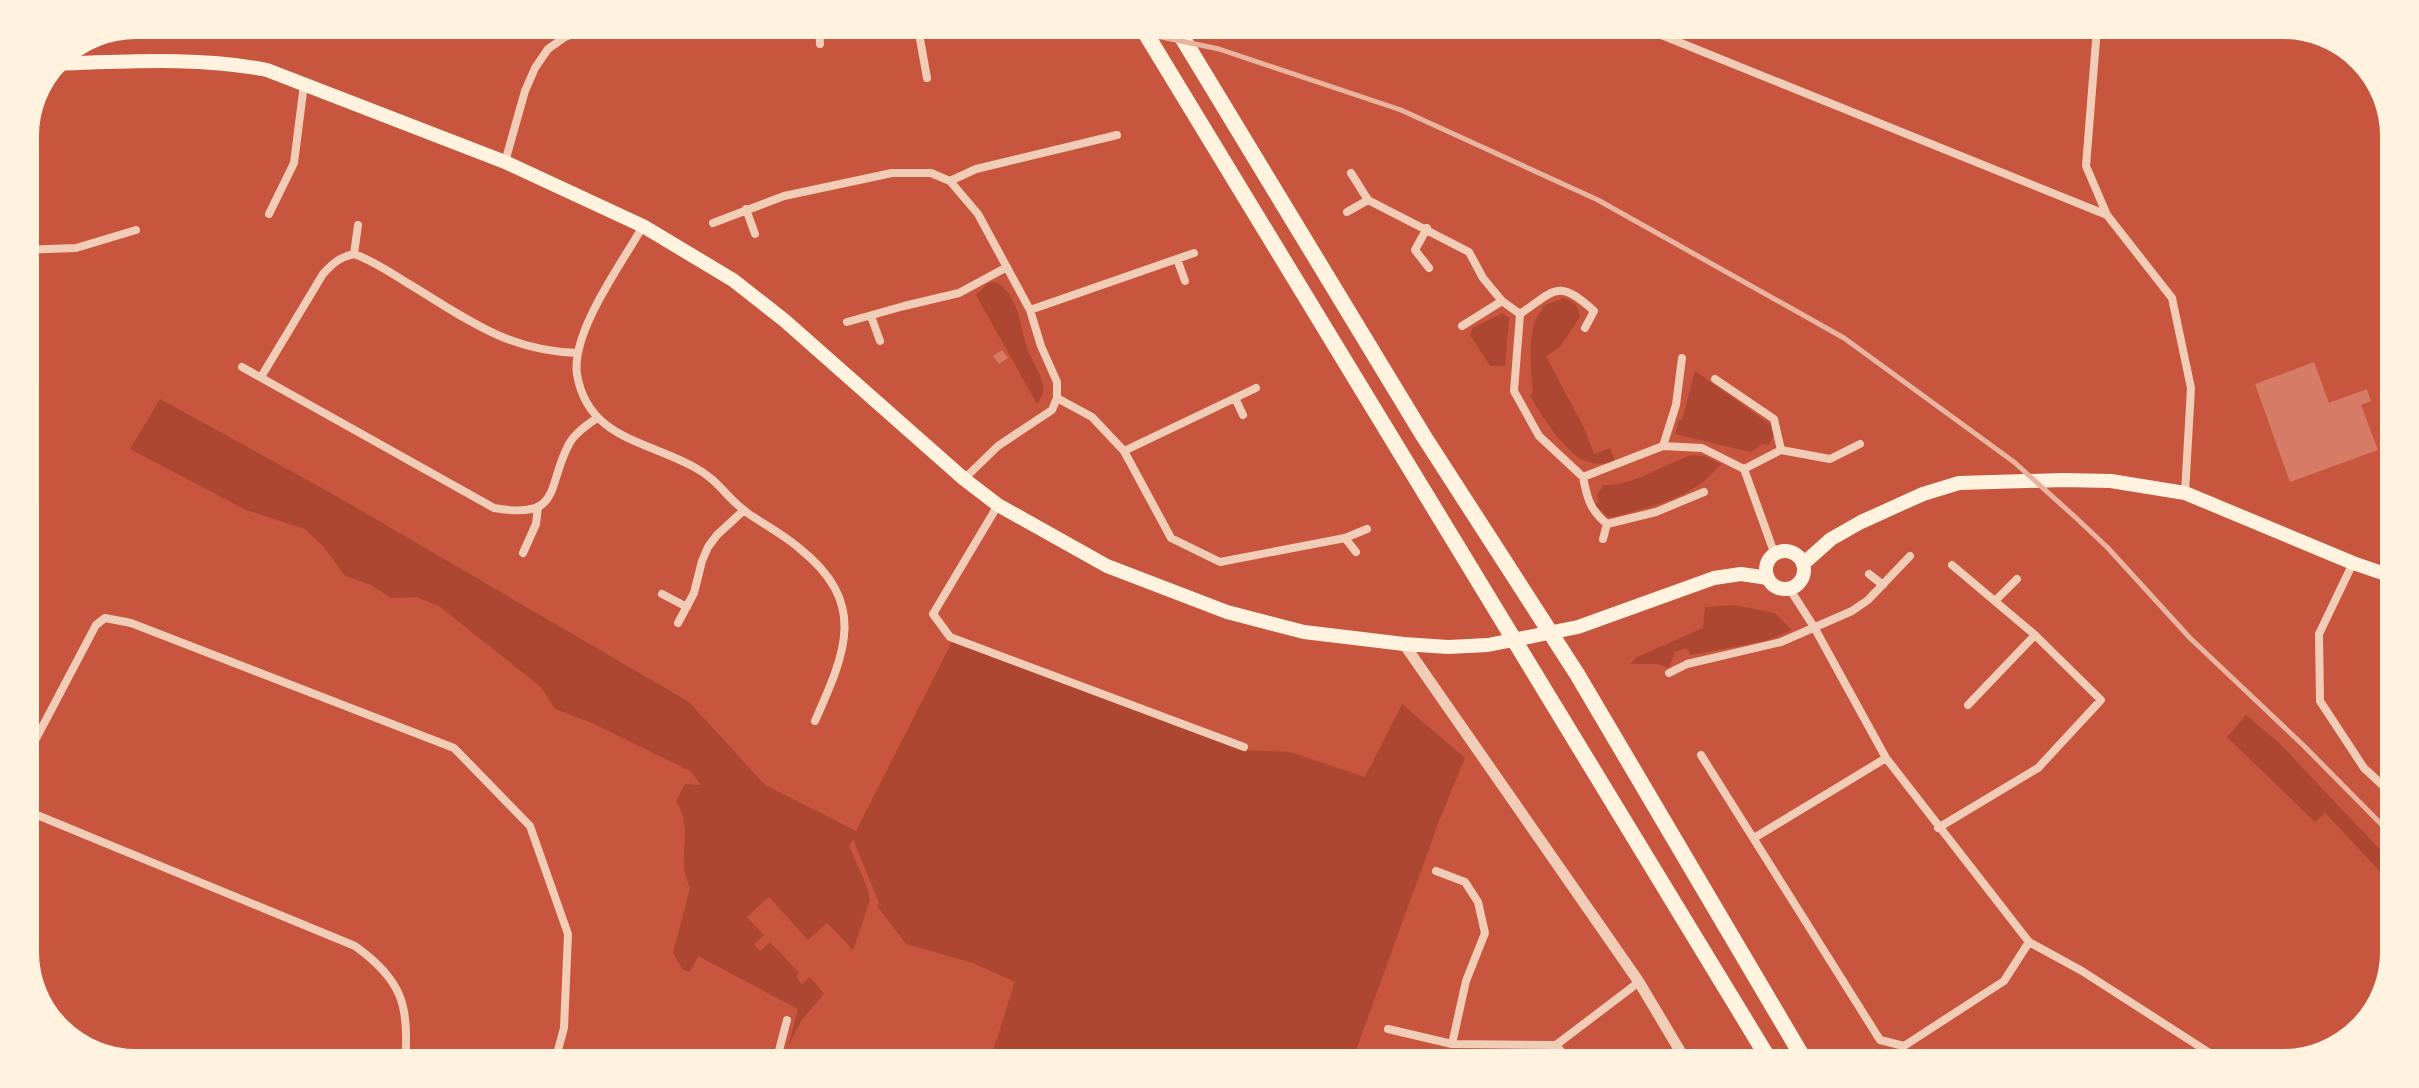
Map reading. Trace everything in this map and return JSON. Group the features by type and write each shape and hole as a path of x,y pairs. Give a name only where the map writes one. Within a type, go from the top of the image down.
{"highway":[{"path":"1146,34 1766,1054"},
{"path":"1180,34 1423,435 1577,674 1801,1054"}],"main road":[{"path":"64,64 154,62 241,65 267,70 505,162 643,226 733,280 784,320 964,479 998,505 1107,566 1227,612 1304,632 1404,644 1448,647 1488,645 1578,627 1714,578 1741,574 1768,578 1777,587 1789,588 1800,582 1803,564 1791,552 1775,555 1767,565 1768,578"},
{"path":"1803,564 1831,539 1923,494 1959,483 2063,480 2111,481 2185,493 2385,574"}],"street":[{"path":"505,162 525,91 535,68 548,49 573,34"},
{"path":"819,34 820,44"},
{"path":"919,34 927,78"},
{"path":"1659,34 2107,215"},
{"path":"2097,34 2086,166 2107,215 2172,298 2191,388 2185,493"},
{"path":"269,214 294,163 304,84"},
{"path":"950,181 976,169 1117,135"},
{"path":"713,223 784,196 892,173 931,173 950,181 978,214 1030,310 1057,382 1057,398 1052,410 998,446 964,479"},
{"path":"1351,173 1368,200 1469,252 1483,278 1502,301 1520,314"},
{"path":"1347,212 1368,200"},
{"path":"746,209 755,234"},
{"path":"354,254 358,225"},
{"path":"643,226 582,333 577,374 597,418 622,437 668,455 714,479 744,510 810,557 830,580 844,605 845,620 840,651 815,721"},
{"path":"1427,228 1415,250 1429,268"},
{"path":"34,250 76,248 136,230"},
{"path":"1030,310 1194,253"},
{"path":"261,377 323,274 333,263 354,254 379,265 496,336 525,347 578,353"},
{"path":"1177,259 1185,281"},
{"path":"847,322 959,293 1007,267"},
{"path":"1520,314 1555,290 1564,289 1598,311 1585,328"},
{"path":"1462,326 1502,301"},
{"path":"1520,314 1514,391 1539,436 1583,477 1587,503 1595,515 1607,524"},
{"path":"871,316 880,341"},
{"path":"1663,446 1676,405 1682,358"},
{"path":"242,367 494,508 523,511 538,507 548,499 555,488 570,443 597,418"},
{"path":"1715,379 1774,419 1781,450"},
{"path":"1124,451 1256,388"},
{"path":"1057,398 1092,417 1124,451 1171,538 1220,562 1345,538 1367,529"},
{"path":"1235,398 1243,415"},
{"path":"1744,469 1781,450 1830,459 1860,444"},
{"path":"1583,477 1663,446 1702,448 1744,469 1775,555"},
{"path":"1607,524 1656,512 1704,492"},
{"path":"998,505 933,614 950,637 1244,747"},
{"path":"523,553 536,524 538,507"},
{"path":"678,623 687,607 708,547 744,510"},
{"path":"1603,539 1607,524"},
{"path":"1345,538 1356,552"},
{"path":"1669,673 1685,659 1781,642 1852,611 1883,585 1910,556"},
{"path":"2353,563 2319,634 2320,701 2364,768 2385,788"},
{"path":"1938,828 2038,768 2101,700 2035,635 1952,565"},
{"path":"1869,574 1883,585"},
{"path":"1995,601 2017,579"},
{"path":"1789,588 1886,758 2029,942 2082,971 2211,1054"},
{"path":"662,594 687,607"},
{"path":"34,742 96,625 105,618 131,623 454,748 530,826 568,934 564,1028 557,1054"},
{"path":"1968,705 2035,635"},
{"path":"1404,644 1639,982 1682,1054"},
{"path":"1701,755 1880,1040 1904,1046 2004,981 2029,942"},
{"path":"1754,838 1886,758"},
{"path":"34,814 355,946 387,972 396,986 406,1023 405,1054"},
{"path":"1436,871 1465,882 1478,902 1485,933 1466,981 1452,1044"},
{"path":"1388,1029 1452,1044 1556,1045 1639,982"},
{"path":"778,1054 787,1020"},
{"path":"1556,1045 1563,1054"},
{"path":"1903,1054 1904,1046"}],"shaded area":[{"path":"995,282 1009,294 1018,312 1028,350 1043,386 1037,404 976,295 988,283"},
{"path":"1563,298 1575,304 1580,317 1560,347 1546,356 1584,428 1594,454 1610,448 1615,462 1595,463 1576,456 1553,431 1530,395 1533,393 1531,348 1534,325 1543,310 1541,307"},
{"path":"1502,313 1509,318 1505,366 1490,366 1470,335 1473,328"},
{"path":"1695,371 1771,425 1774,433 1769,445 1763,444 1750,452 1675,434 1679,420 1682,420"},
{"path":"160,399 329,492 689,702 765,785 856,831 952,642 1246,750 1290,752 1365,777 1402,704 1465,758 1355,1054 992,1054 1015,982 973,963 906,944 878,907 853,839 849,846 870,900 853,950 827,923 808,940 769,897 747,917 764,935 754,944 760,951 770,942 799,973 796,977 802,984 810,977 824,994 801,1021 788,1047 798,1009 698,956 690,972 683,970 673,953 690,888 684,864 684,824 676,801 685,784 701,785 690,771 590,722 555,709 541,687 439,606 416,597 391,598 371,585 344,575 324,547 305,529 246,510 130,449"},
{"path":"1692,455 1704,456 1721,464 1686,493 1613,517 1608,517 1594,504 1599,503 1597,496 1603,485 1637,479"},
{"path":"1734,605 1775,613 1792,630 1765,641 1691,655 1686,648 1675,652 1669,668 1657,664 1630,664 1637,657 1703,628 1705,607"},
{"path":"2246,715 2280,744 2385,855 2385,877 2325,813 2315,822 2227,737"}],"building":[{"path":"1002,350 1008,358 999,364 993,356"},
{"path":"2314,362 2329,403 2367,389 2371,401 2361,405 2378,450 2290,482 2255,384"}],"railway":[{"path":"1147,34 1219,49 1401,110 1598,200 1844,338 2014,462 2074,516 2107,547 2190,638 2385,828"}]}
